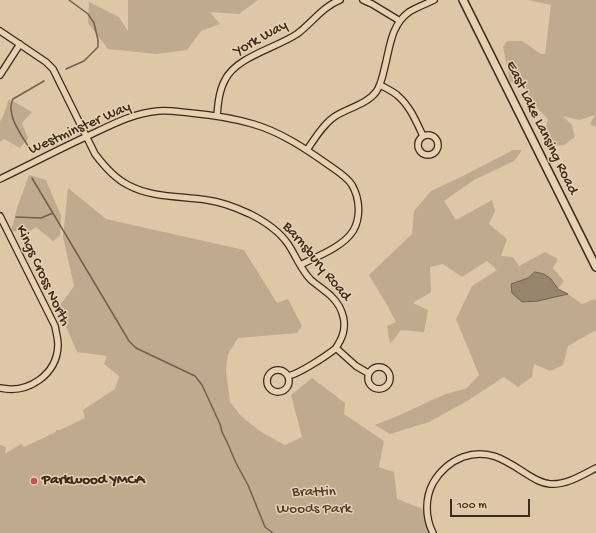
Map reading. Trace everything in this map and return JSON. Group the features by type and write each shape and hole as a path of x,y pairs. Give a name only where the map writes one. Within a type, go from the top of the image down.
{"street":[{"name":"York Way","path":"217,116 220,93 225,79 232,69 244,61 294,36 325,8 340,0"},
{"path":"363,0 400,21"},
{"path":"308,150 322,128 335,116 369,98 376,92 384,74 393,35 400,21 410,12 434,0"},
{"name":"East Lake Lansing Road","path":"464,0 596,267"},
{"name":"Barnsbury Road","path":"0,31 46,62 53,69 95,154 104,166 126,185 151,194 222,203 242,210 265,223 277,232 287,243 310,279 332,296 342,311 344,329 336,348"},
{"path":"0,75 20,44"},
{"path":"380,85 396,95 406,104 423,136"},
{"name":"Westminster Way","path":"0,179 117,122 148,112 168,111 217,116 253,124 269,129 308,150 343,175 351,184 357,195 359,208 357,221 353,231 346,240 300,265"},
{"name":"Kings Cross North","path":"0,216 55,326 58,345 53,363 45,375 32,384 17,389 9,390 0,388"},
{"path":"288,376 296,373 336,348 356,366 368,373"},
{"path":"382,367 390,376 389,383 384,389 377,390 369,384 367,377 368,373 374,368 382,367"},
{"path":"433,533 427,511 430,491 435,479 444,469 449,464 460,458 478,454 491,455 508,462 538,480 553,484 568,482 596,468"}],"green space":[{"path":"128,0 258,0 239,14 210,12 220,24 201,31 187,50 156,54 108,49 88,23 89,2 119,17 128,31"},
{"path":"527,0 596,0 596,127 590,124 595,115 579,120 563,116 572,125 575,137 564,145 546,146 543,138 548,119 533,104 522,82 510,82 503,47 507,41 522,41 541,54 545,54 551,5"},
{"path":"9,99 32,112 22,123 28,139 20,148 4,139 0,142 0,121"},
{"path":"513,150 522,150 514,161 474,180 444,201 456,220 492,200 495,211 489,224 507,239 501,256 513,257 519,266 545,252 558,259 553,268 564,281 558,289 551,279 535,272 528,278 511,284 522,302 538,301 568,294 582,304 595,299 596,330 568,346 563,365 550,371 534,364 532,377 518,387 504,377 467,401 429,422 390,434 375,425 443,395 467,388 479,375 456,319 472,286 497,270 487,261 462,277 443,264 430,267 431,292 413,303 428,310 424,332 401,330 390,344 387,326 396,322 369,275 412,234 414,211 431,191"},
{"path":"29,175 46,180 61,216 60,236 53,241 36,227 29,232 11,231 17,208"},
{"name":"Brattin Woods Park","path":"68,188 106,219 244,250 277,303 288,299 302,326 297,333 238,338 228,354 226,371 230,402 241,416 261,432 285,445 302,437 291,395 312,378 345,403 344,414 384,441 379,467 394,472 397,499 423,509 430,533 0,533 0,445 6,447 5,454 21,444 24,447 56,432 56,430 60,430 85,418 83,410 115,389 119,376 104,364 107,356 77,352 58,308 74,286 63,237"}],"shaded area":[{"path":"535,272 544,274 551,279 558,289 568,294 538,301 522,302 512,293 511,284 528,278"}],"waterway":[{"path":"66,69 84,61 98,47 94,23 88,14 69,0"},
{"path":"30,149 16,125 11,111 11,105 13,99 44,81"},
{"path":"32,178 129,341 136,348 195,376 202,385 236,463 248,485 265,527 273,533"},
{"path":"16,217 41,218 53,213"}],"place":[{"name":"Parkwood YMCA","path":"34,481"}]}
